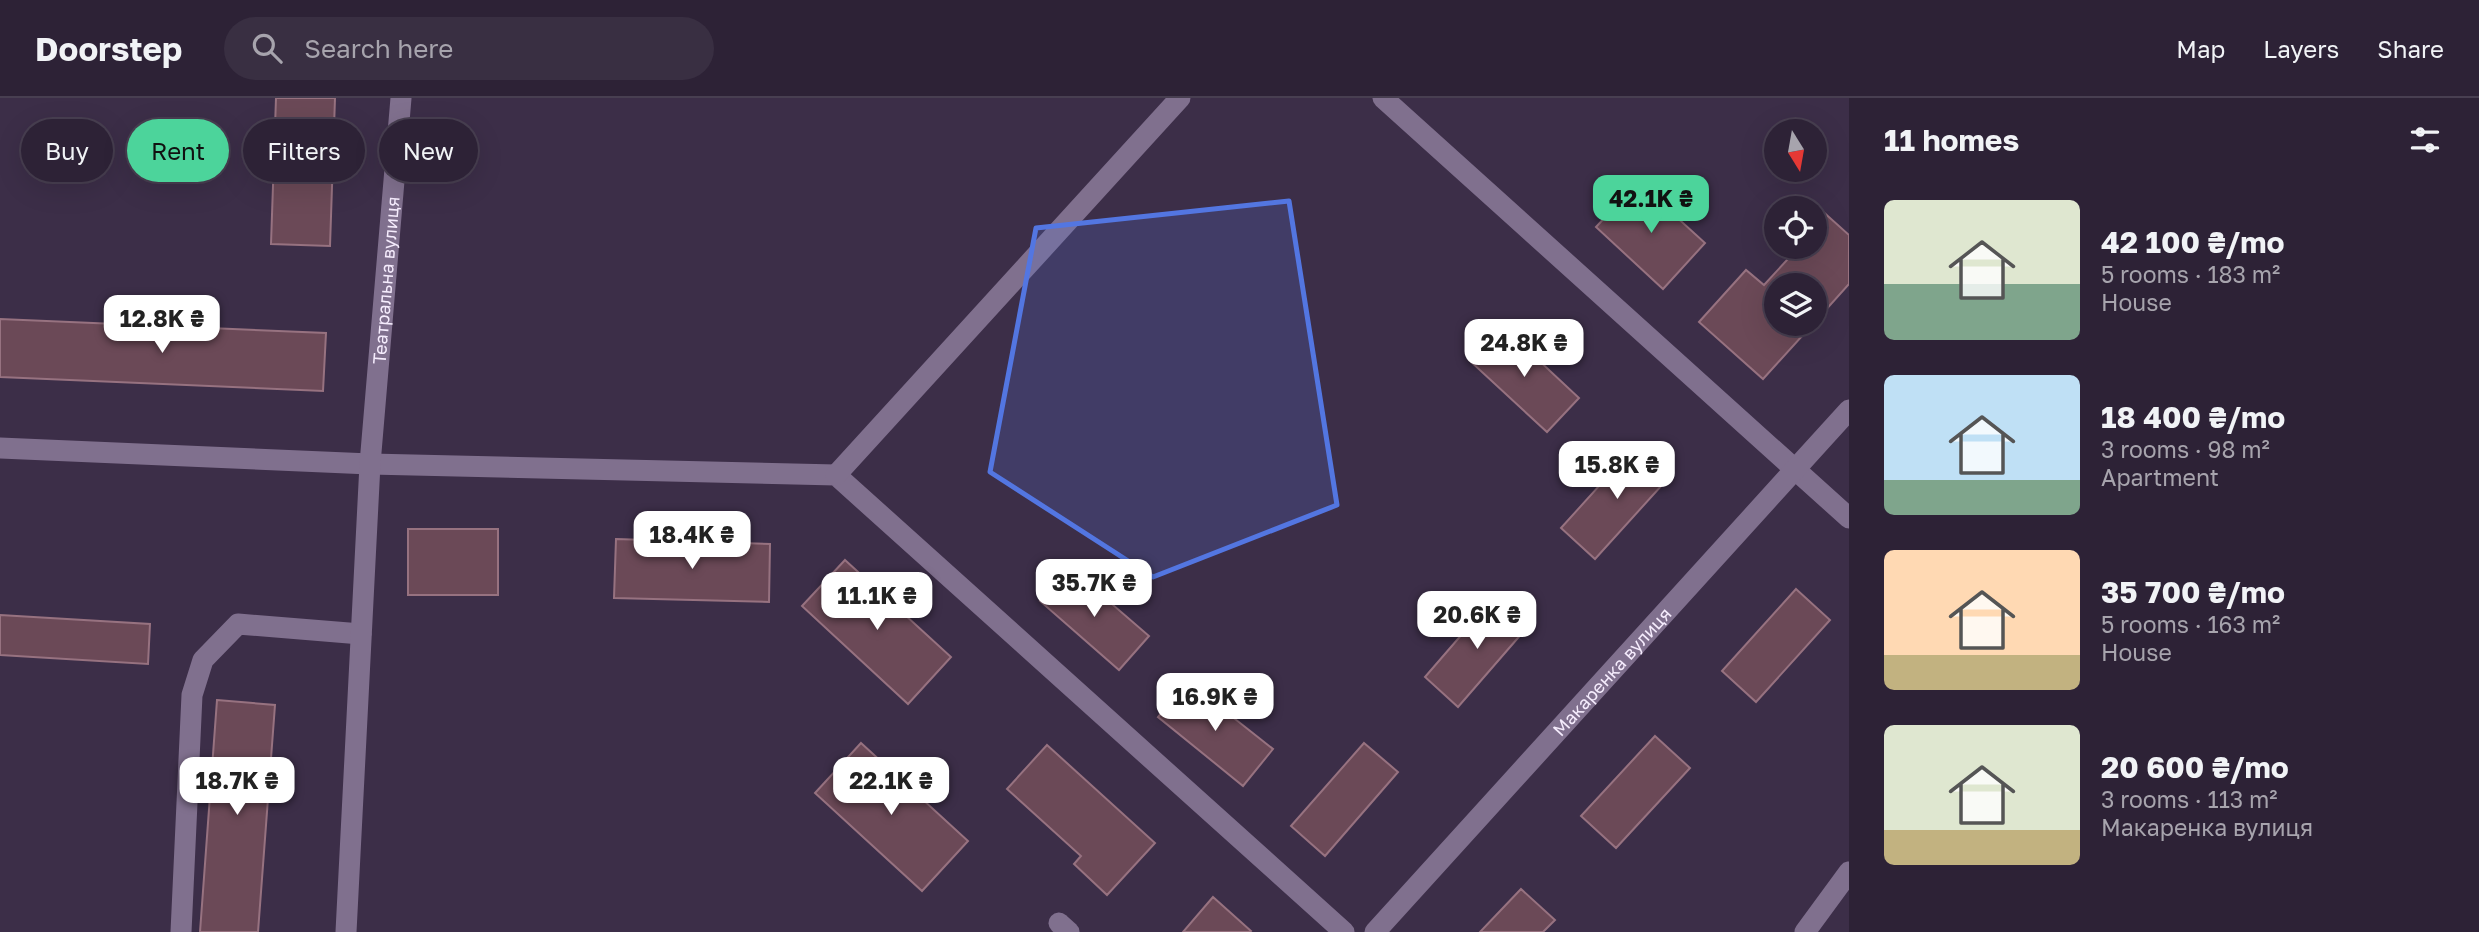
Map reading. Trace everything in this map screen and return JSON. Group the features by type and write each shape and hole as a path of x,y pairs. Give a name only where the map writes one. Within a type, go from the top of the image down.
{"street":[{"name":"Театральна вулиця","path":"346,932 370,464 401,98"},
{"path":"836,475 1180,98"},
{"path":"1383,98 1849,518"},
{"name":"Макаренка вулиця","path":"1375,932 1849,410"},
{"path":"0,448 370,464 836,475 1344,932"},
{"path":"181,932 192,695 203,660 238,624 361,634"},
{"path":"1805,932 1849,872"}],"highlighted area":[{"path":"1289,201 1337,505 1153,577 990,472 1036,228"}],"building":[{"path":"276,98 335,98 334,119 275,119"},
{"path":"273,182 332,182 330,246 271,244"},
{"path":"1638,182 1705,243 1663,289 1596,227"},
{"path":"1827,215 1849,235 1849,284 1827,309 1827,273 1775,273 1788,259 1827,259"},
{"path":"1746,270 1764,285 1764,336 1802,336 1763,379 1699,322"},
{"path":"0,319 326,333 323,391 0,377"},
{"path":"1501,325 1579,398 1547,432 1469,360"},
{"path":"1638,443 1672,474 1595,559 1561,528"},
{"path":"408,529 498,529 498,595 408,595"},
{"path":"616,539 770,544 769,602 614,598"},
{"path":"845,560 951,657 908,704 802,606"},
{"path":"1069,567 1149,636 1119,670 1040,601"},
{"path":"1796,589 1830,620 1756,702 1722,671"},
{"path":"1496,595 1530,624 1458,707 1425,677"},
{"path":"0,615 150,624 148,664 0,655"},
{"path":"1187,681 1273,749 1243,786 1158,717"},
{"path":"217,700 275,705 258,932 200,932"},
{"path":"1655,736 1690,768 1616,848 1581,816"},
{"path":"861,743 968,841 922,891 815,793"},
{"path":"1364,743 1398,772 1325,856 1291,826"},
{"path":"1047,745 1155,843 1107,895 1074,864 1081,856 1007,789"},
{"path":"1521,889 1555,920 1543,932 1480,932"},
{"path":"1213,897 1251,931 1183,932"}]}
